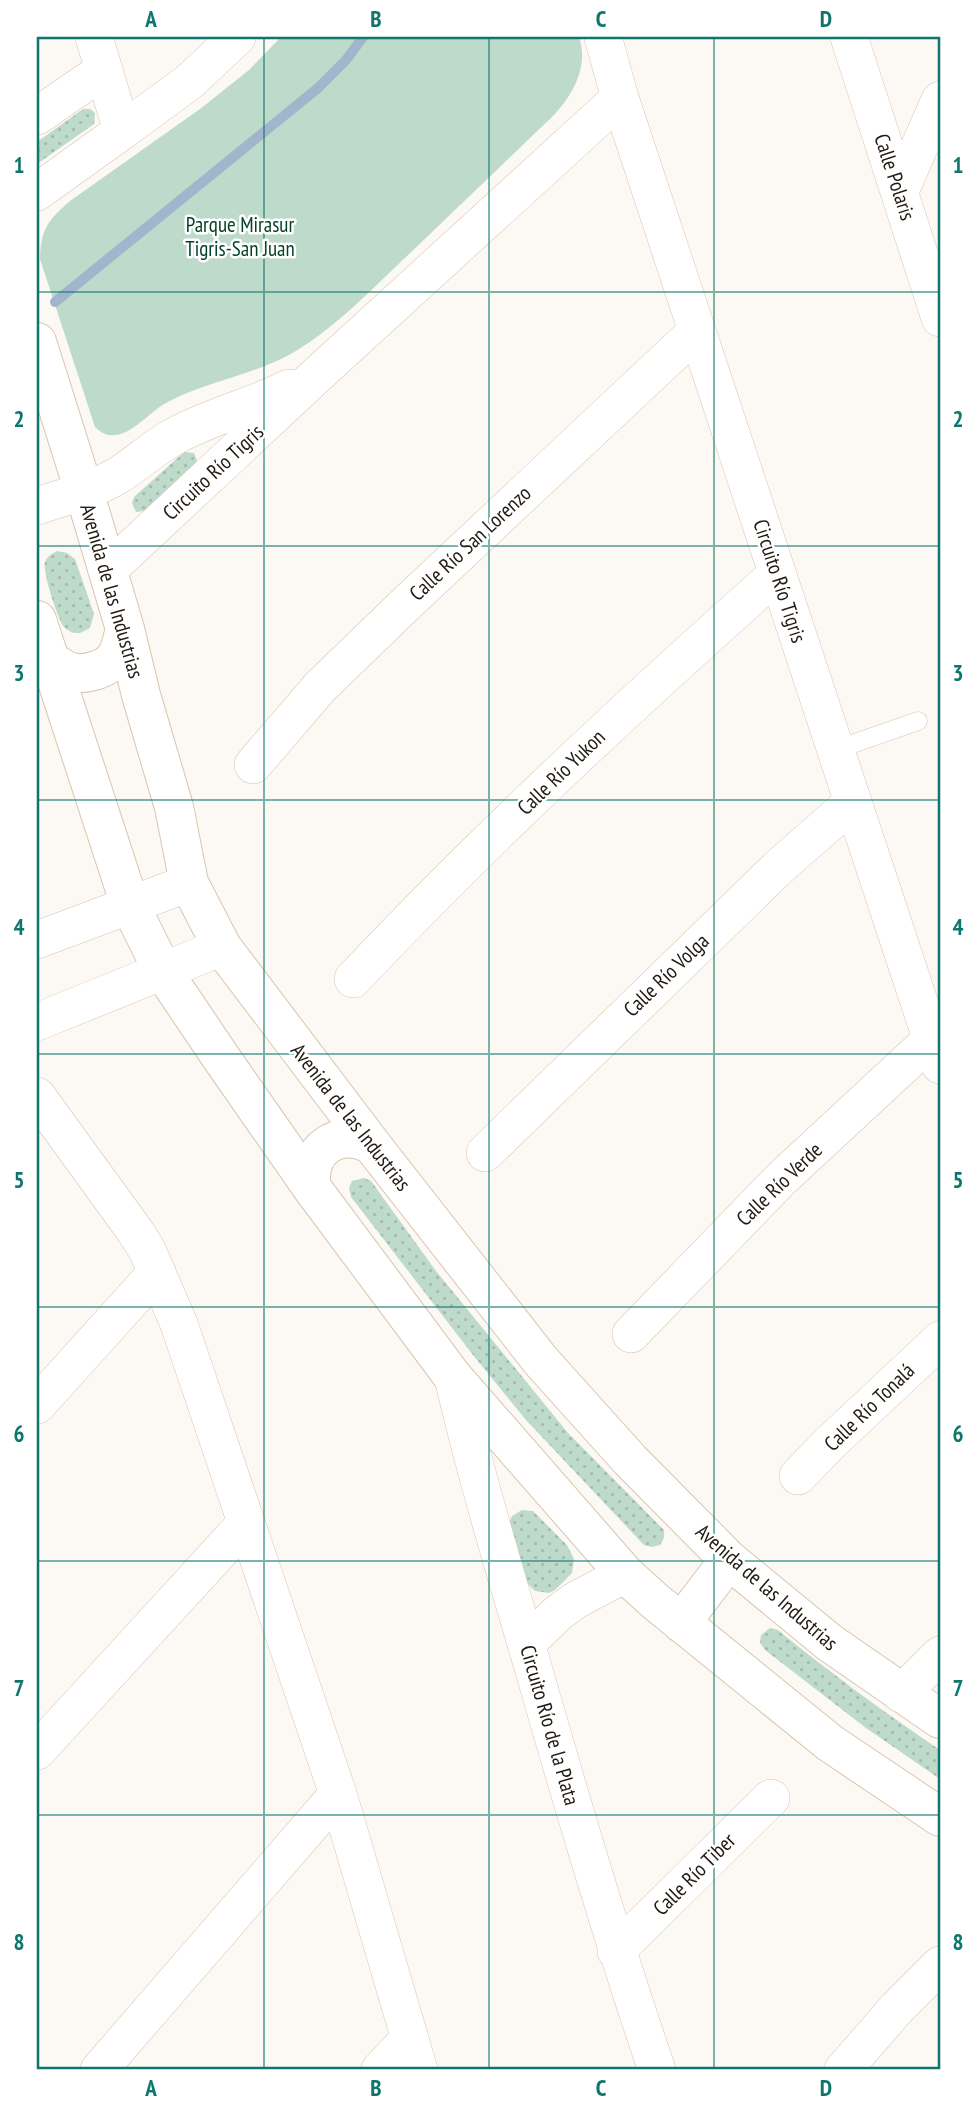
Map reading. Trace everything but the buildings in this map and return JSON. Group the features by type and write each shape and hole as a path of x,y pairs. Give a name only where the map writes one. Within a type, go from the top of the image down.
{"street":[{"path":"37,192 189,82 237,37"},
{"name":"Circuito Río Tigris","path":"603,37 620,98 936,1052"},
{"name":"Calle Polaris","path":"849,37 940,318"},
{"path":"37,117 99,54 122,131"},
{"name":"Circuito Río Tigris","path":"108,570 620,98"},
{"path":"900,191 940,100"},
{"name":"Calle Río San Lorenzo","path":"253,765 320,687 408,601 697,331"},
{"name":"Avenida de las Industrias","path":"37,342 125,629 174,807 189,883 222,947 541,1361 630,1460 729,1560 830,1643 940,1719"},
{"name":"Circuito Río Tigris","path":"37,506 84,491 117,476 175,436 262,402 318,374"},
{"name":"Calle Río Yukon","path":"353,979 427,901 631,704 777,574"},
{"path":"37,620 130,905 162,970 312,1188 453,1377 625,1574 681,1623 830,1743 940,1817"},
{"path":"50,660 69,672 78,674 104,667 113,661 125,629"},
{"name":"Calle Río Volga","path":"485,1153 779,867 853,802"},
{"path":"37,940 189,883"},
{"path":"37,1022 222,947"},
{"name":"Calle Río Verde","path":"631,1334 781,1179 936,1052"},
{"path":"37,1096 148,1250 179,1324 338,1794 414,2054 380,2070"},
{"path":"312,1188 310,1175 314,1159 326,1146 345,1137 361,1139 372,1145"},
{"path":"37,1405 157,1272"},
{"name":"Calle Río Tonalá","path":"798,1476 940,1339"},
{"name":"Circuito Río de la Plata","path":"453,1377 472,1459 616,1951 657,2070"},
{"path":"37,1751 246,1522"},
{"path":"681,1623 729,1560"},
{"path":"526,1644 558,1613 576,1600 625,1574"},
{"path":"901,1694 940,1656"},
{"path":"99,2070 338,1794"},
{"name":"Calle Río Tiber","path":"616,1951 771,1798"},
{"path":"843,2070 897,2008 940,1965"}],"lane":[{"path":"835,750 918,721"}],"green space":[{"name":"Parque Mirasur Tigris-San Juan","path":"281,37 579,37 582,59 573,89 553,116 328,328 283,358 182,395 123,433 104,434 95,427 40,259 44,232 56,214 70,201 200,109 249,70"},
{"path":"83,109 90,109 95,113 94,124 37,164 37,142"},
{"path":"184,452 194,453 198,463 145,511 136,512 132,503 134,497"},
{"path":"57,551 67,553 75,559 94,614 90,628 80,633 71,632 64,627 48,585 45,562"},
{"path":"364,1178 371,1181 436,1271 568,1433 664,1530 660,1545 644,1545 526,1420 473,1355 351,1197 349,1188 352,1181"},
{"path":"522,1510 533,1511 567,1545 574,1559 572,1573 549,1593 535,1591 525,1581 508,1525 512,1516"},
{"path":"770,1628 778,1630 817,1662 940,1750 940,1779 866,1728 765,1650 760,1643 761,1635"}],"waterway":[{"path":"55,302 318,88 346,60 363,37"}]}
